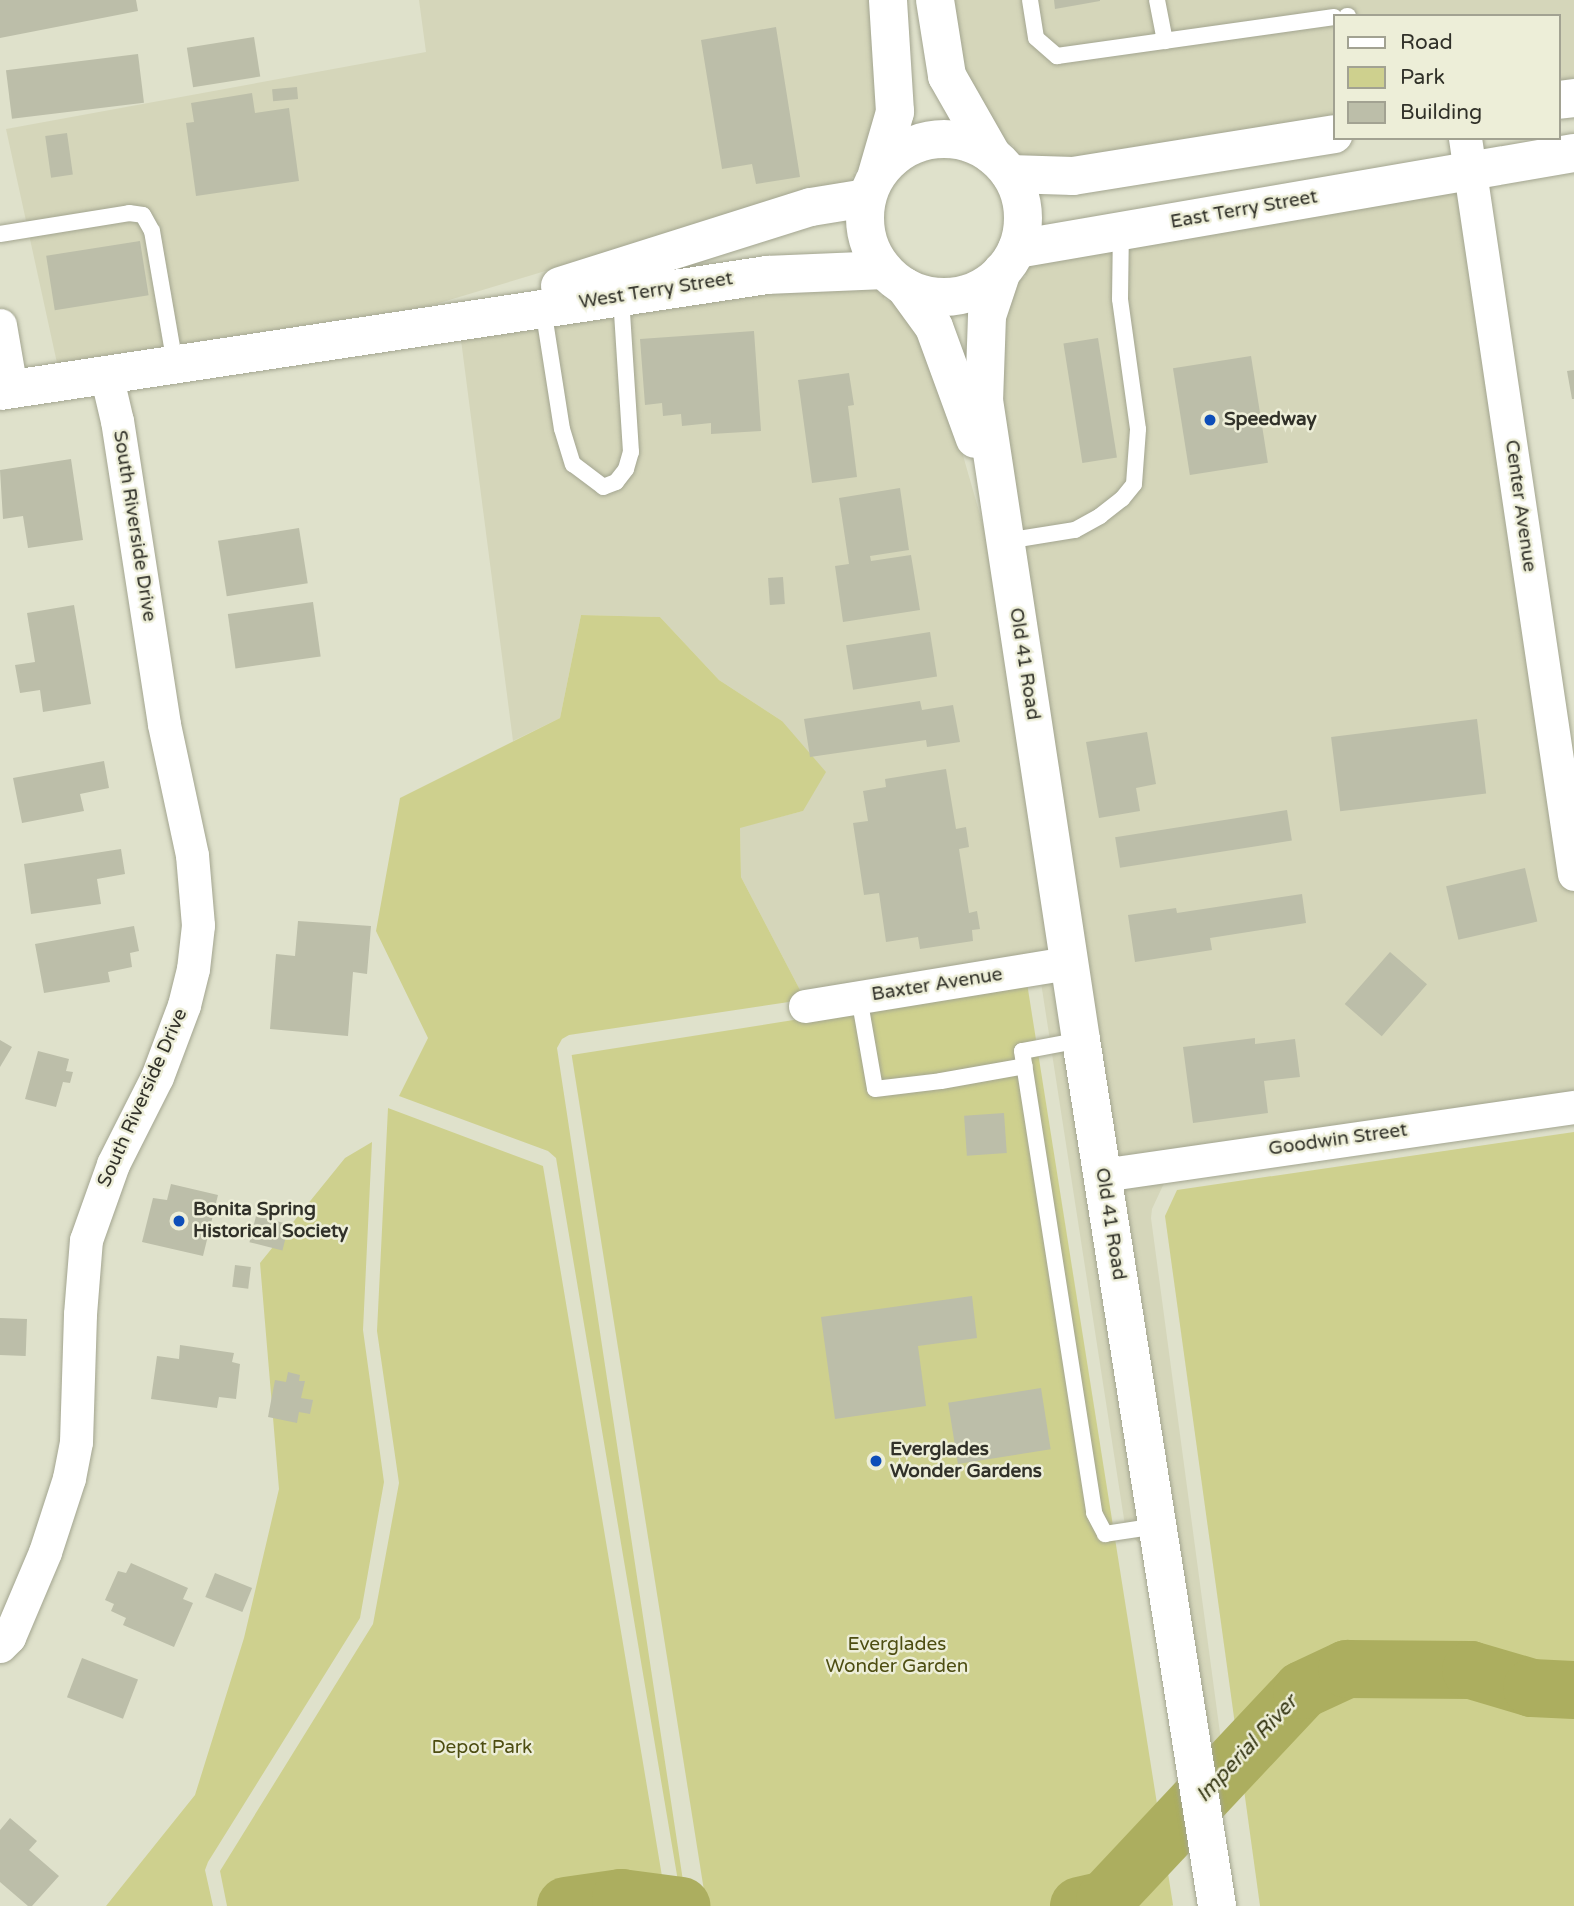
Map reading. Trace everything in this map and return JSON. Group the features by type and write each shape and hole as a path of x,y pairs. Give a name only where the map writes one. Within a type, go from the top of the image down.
{"street":[{"path":"888,0 895,112 872,186 864,223 871,248 895,279 930,296 957,296 981,287 1009,260 1023,223 1021,197 947,76 936,0"},
{"path":"872,186 895,155 918,143 943,138 969,143 1001,164 1080,175 1332,134"},
{"name":"East Terry Street","path":"1009,260 1121,231 1468,154 1574,153"},
{"name":"Center Avenue","path":"1468,154 1574,874"},
{"name":"West Terry Street","path":"5,390 429,326 621,282 811,206 872,186"},
{"name":"Old 41 Road","path":"1009,260 987,316 985,400 1069,963 1217,1906"},
{"name":"West Terry Street","path":"621,282 767,275 895,279"},
{"name":"Old 41 Road","path":"895,279 934,327 973,432 1005,542"},
{"path":"0,325 5,390"},
{"name":"South Riverside Drive","path":"0,1646 9,1637 45,1552 69,1478 76,1442 79,1314 86,1240 108,1174 157,1077 184,1005 193,970 198,925 192,855 164,724 117,421 106,374"},
{"name":"Baxter Avenue","path":"805,1006 1069,963"},
{"name":"Goodwin Street","path":"1102,1175 1574,1107"}],"lane":[{"path":"1030,0 1036,38 1057,56 1332,18"},
{"path":"1157,0 1165,41"},
{"path":"0,234 129,213 143,215 152,231 175,364"},
{"path":"1005,542 1075,530 1111,507 1134,484 1138,429 1120,299 1121,231"},
{"path":"542,300 562,429 569,452 573,464 603,487 616,482 626,469 631,452 621,282"},
{"path":"859,997 875,1088 941,1081 1024,1066"},
{"path":"1081,1040 1022,1051 1094,1513 1105,1534 1159,1526"}],"shaded area":[{"path":"419,0 871,0 878,109 862,164 854,173 857,177 852,177 851,182 806,188 688,228 426,307 57,363 6,129 426,52"},
{"path":"953,0 1574,0 1574,78 1560,81 1560,14 1332,14 1332,115 1071,157 1016,155 1012,151 1014,146 1003,141 963,69"},
{"path":"1471,189 1574,796 1574,1115 1166,1179 1152,1209 1151,1218 1224,1763 1215,1775 1118,1173 1001,400 1004,320 1016,283 1026,276 1023,271 1026,266"},
{"path":"876,289 881,296 885,294 884,299 895,303 920,337 958,438 989,546 1146,1549 1126,1532 1040,976 800,990 741,877 740,827 803,811 782,721 719,680 660,617 581,615 560,718 513,741 461,340 769,293"}],"green space":[{"path":"581,615 660,617 719,680 782,721 826,772 803,811 740,828 741,877 800,990 822,997 569,1035 562,1039 557,1048 685,1894 680,1893 556,1158 548,1151 399,1096 428,1038 376,931 400,798 560,718"},
{"name":"Everglades Wonder Garden","path":"1027,983 1173,1906 706,1906 572,1055"},
{"name":"Depot Park","path":"388,1108 543,1166 667,1906 227,1906 220,1871 373,1624 399,1483 377,1331"},
{"path":"1574,1132 1574,1906 1260,1906 1165,1216 1177,1190"},
{"path":"372,1142 363,1330 384,1482 360,1618 208,1862 205,1870 213,1906 106,1906 195,1795 244,1638 279,1489 260,1263 345,1158"}],"building":[{"path":"0,0 136,0 138,11 0,38"},
{"path":"1054,0 1100,0 1100,1 1055,9"},
{"path":"776,27 800,177 756,184 752,164 722,169 701,40"},
{"path":"254,37 260,77 193,87 187,48"},
{"path":"138,54 144,103 12,119 6,70"},
{"path":"297,87 298,99 273,101 272,89"},
{"path":"252,93 255,113 289,108 299,181 196,196 186,123 194,122 191,103"},
{"path":"67,133 73,175 51,178 45,136"},
{"path":"140,241 149,295 55,310 46,256"},
{"path":"754,331 761,431 711,434 711,423 682,426 681,414 663,416 662,403 645,405 640,339"},
{"path":"1098,338 1117,458 1082,463 1063,343"},
{"path":"1251,356 1268,463 1190,475 1173,368"},
{"path":"1574,370 1574,399 1572,399 1567,371"},
{"path":"849,373 854,405 848,406 857,477 812,483 798,380"},
{"path":"71,459 83,540 28,548 23,516 3,519 0,470"},
{"path":"900,488 909,550 870,556 871,561 911,555 920,610 843,622 835,566 849,564 839,498"},
{"path":"299,528 308,583 227,596 218,541"},
{"path":"783,577 785,604 770,605 768,578"},
{"path":"313,602 321,656 235,668 228,614"},
{"path":"74,605 91,704 43,712 40,690 20,693 15,665 35,662 27,613"},
{"path":"930,632 937,676 853,690 846,645"},
{"path":"920,701 922,710 953,705 960,742 927,747 926,740 810,757 804,719"},
{"path":"1477,719 1486,793 1340,811 1331,737"},
{"path":"1147,732 1156,784 1136,788 1140,811 1099,818 1086,742"},
{"path":"104,761 109,788 80,794 84,811 22,823 13,778"},
{"path":"946,769 956,829 966,827 969,847 959,849 969,913 977,911 980,929 972,930 973,941 920,949 918,937 886,942 879,893 864,895 853,823 868,821 863,791 886,787 885,779"},
{"path":"1287,810 1292,841 1120,868 1115,837"},
{"path":"121,849 125,874 97,879 101,904 31,914 24,864"},
{"path":"1525,868 1537,922 1458,940 1446,886"},
{"path":"1302,894 1306,923 1210,938 1212,950 1135,962 1128,915 1176,908 1177,913"},
{"path":"298,921 371,926 367,974 353,972 348,1036 270,1029 276,954 295,956"},
{"path":"134,926 139,951 130,953 132,967 108,972 110,982 44,993 35,944"},
{"path":"1390,952 1427,984 1382,1036 1345,1004"},
{"path":"1255,1038 1255,1044 1295,1039 1300,1077 1264,1081 1268,1113 1193,1123 1183,1047"},
{"path":"0,1040 12,1047 0,1067"},
{"path":"38,1051 69,1059 66,1071 73,1072 70,1083 63,1082 56,1107 25,1099"},
{"path":"1004,1113 1007,1153 967,1156 964,1116"},
{"name":"Bonita Spring Historical Society","path":"171,1184 218,1195 203,1256 142,1242 153,1198 167,1200"},
{"path":"256,1216 289,1224 282,1250 249,1242"},
{"path":"235,1265 251,1267 248,1289 232,1287"},
{"path":"972,1296 977,1338 918,1346 926,1406 835,1419 821,1317"},
{"path":"0,1318 27,1319 26,1356 0,1355"},
{"path":"180,1345 234,1353 232,1362 240,1364 236,1399 219,1397 217,1408 151,1399 157,1356 179,1359"},
{"path":"288,1372 300,1375 299,1381 305,1381 301,1398 313,1400 310,1414 299,1412 297,1423 268,1417 275,1380 286,1382"},
{"path":"1041,1388 1051,1449 958,1464 948,1403"},
{"path":"131,1563 188,1588 183,1599 193,1603 174,1647 123,1625 126,1618 111,1611 114,1604 105,1600 118,1571 126,1573"},
{"path":"215,1573 252,1588 242,1612 205,1597"},
{"path":"82,1658 138,1680 123,1719 67,1697"},
{"path":"10,1818 37,1841 29,1850 59,1876 32,1906 28,1906 0,1882 0,1830"}],"waterway":[{"name":"Imperial River","path":"1079,1906 1105,1900 1302,1690 1347,1669 1471,1670 1532,1688 1574,1690"},
{"name":"Imperial River","path":"566,1906 621,1898 681,1906"}],"place":[{"name":"Speedway","path":"1210,420"},
{"name":"Bonita Spring Historical Society","path":"179,1221"},
{"name":"Everglades Wonder Gardens","path":"876,1461"}]}
